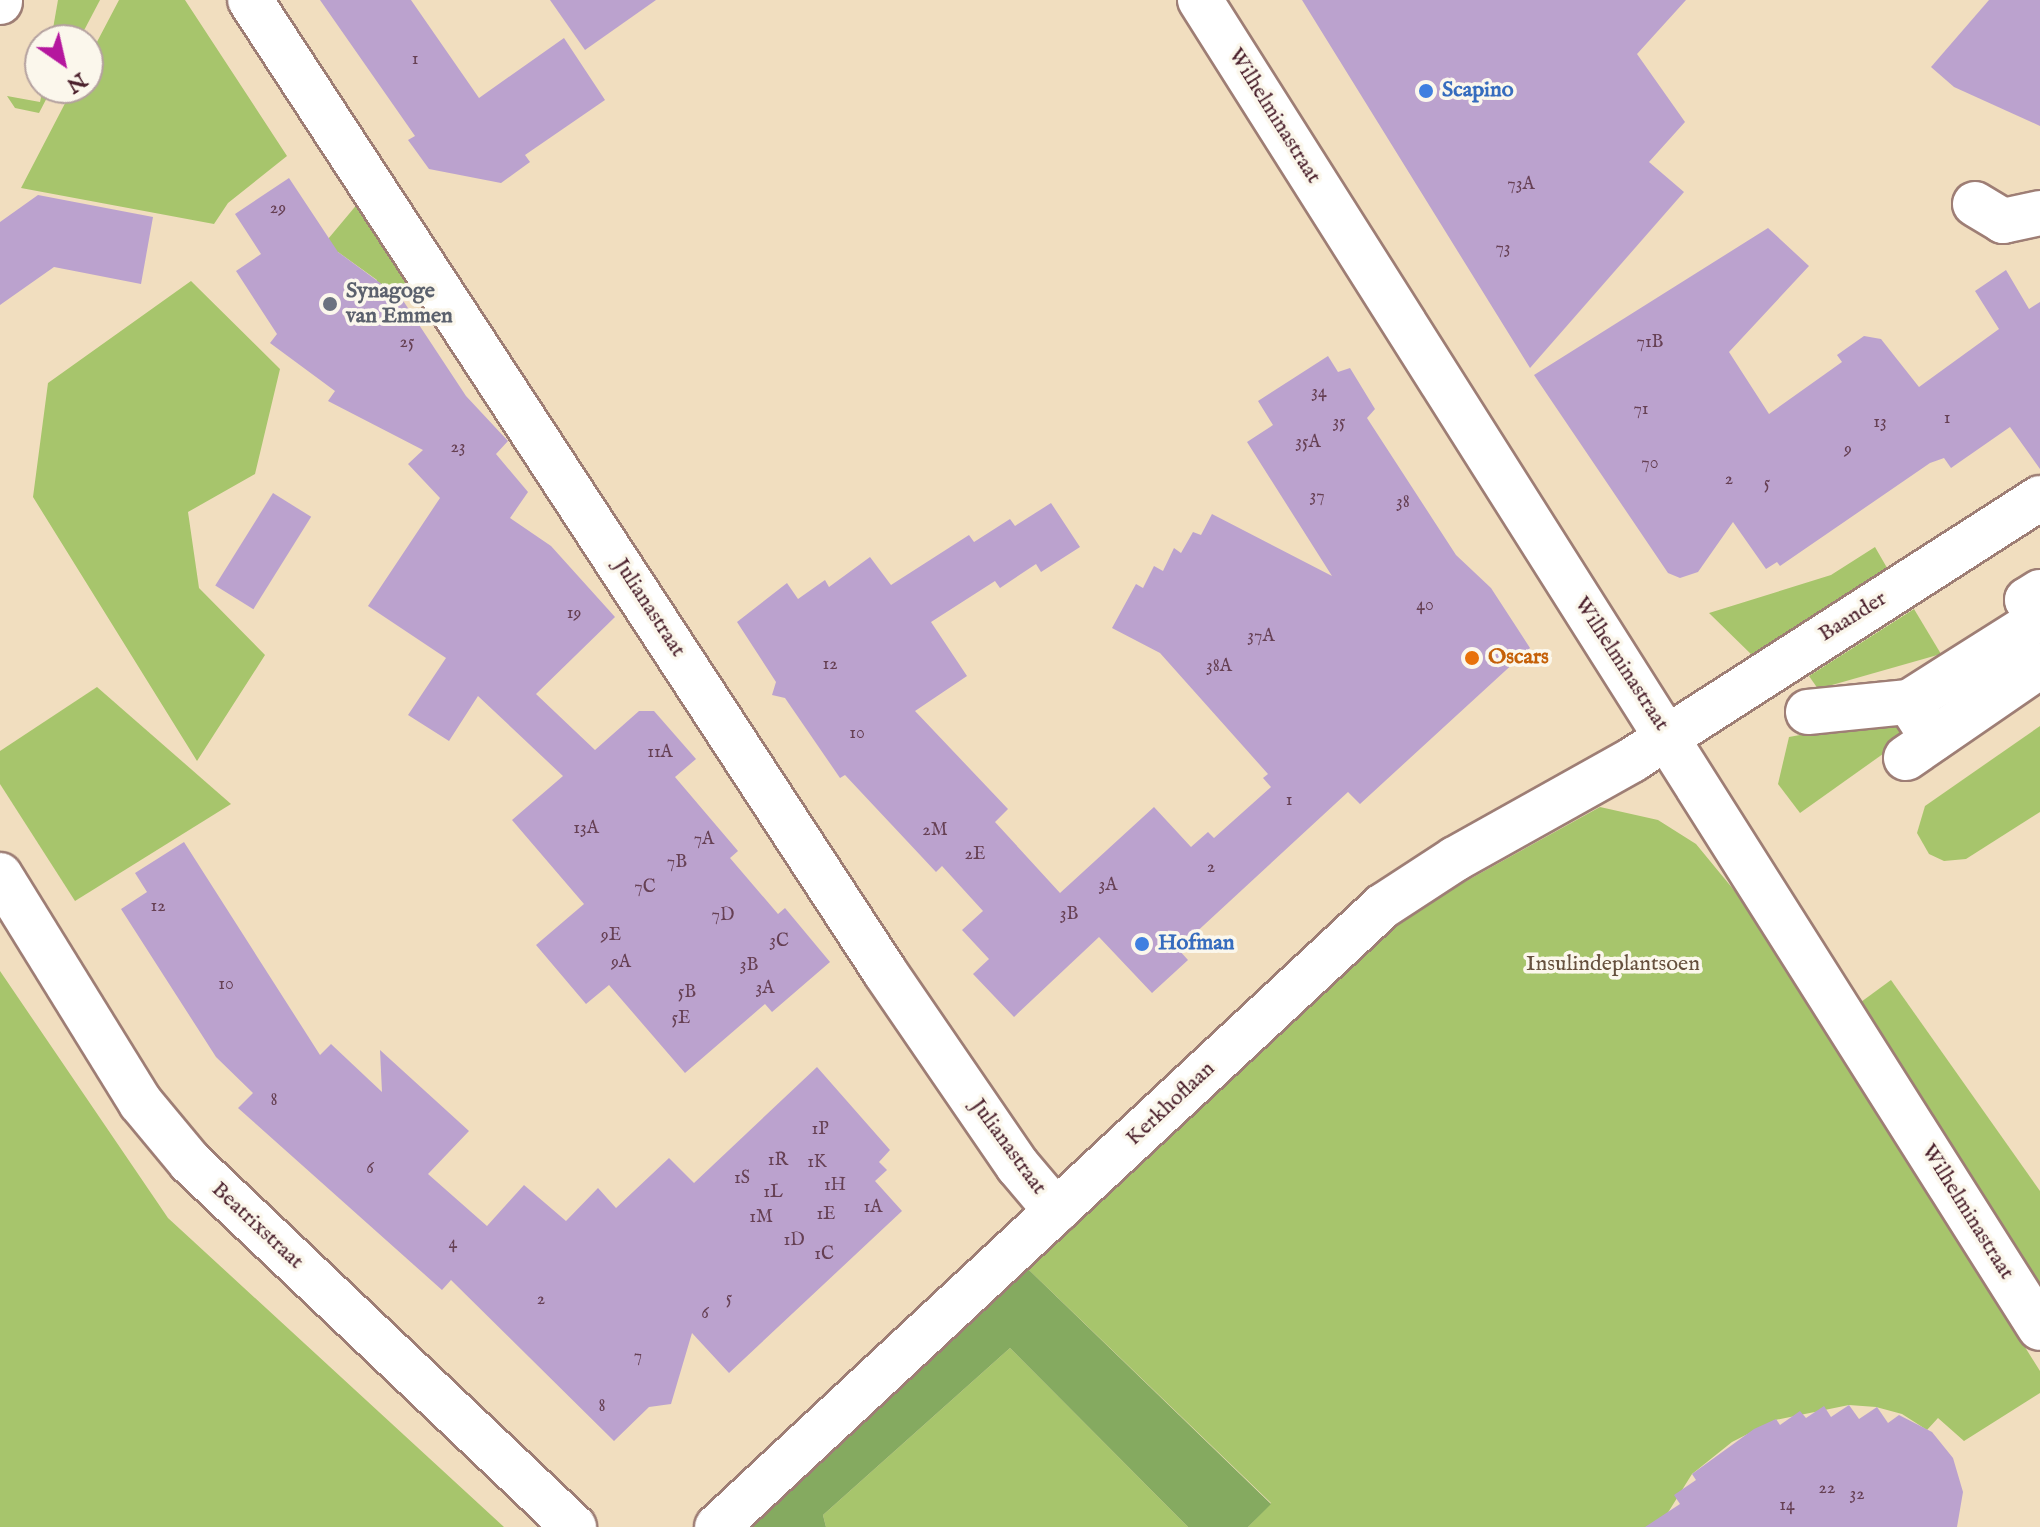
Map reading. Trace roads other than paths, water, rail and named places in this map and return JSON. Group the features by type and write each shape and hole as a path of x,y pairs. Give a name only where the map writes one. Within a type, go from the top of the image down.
{"street":[{"name":"Julianastraat","path":"250,0 877,958 1018,1166 1056,1211"},
{"name":"Wilhelminastraat","path":"1200,0 2040,1328"},
{"path":"1975,204 2003,221 2040,213"},
{"name":"Baander","path":"1668,738 2040,498"},
{"path":"1909,702 1920,748 2034,621"},
{"path":"1808,712 1909,702 2034,621"},
{"name":"Kerkhoflaan","path":"717,1527 1383,906 1455,859 1668,738"},
{"name":"Beatrixstraat","path":"0,875 141,1103 190,1162 574,1527"}],"place":[{"name":"Scapino","path":"1426,91"},
{"name":"Synagoge van Emmen","path":"330,304"},
{"name":"Oscars","path":"1472,658"},
{"name":"Hofman","path":"1142,944"}],"park label":[{"name":"Insulindeplantsoen","path":"1613,965"}]}
